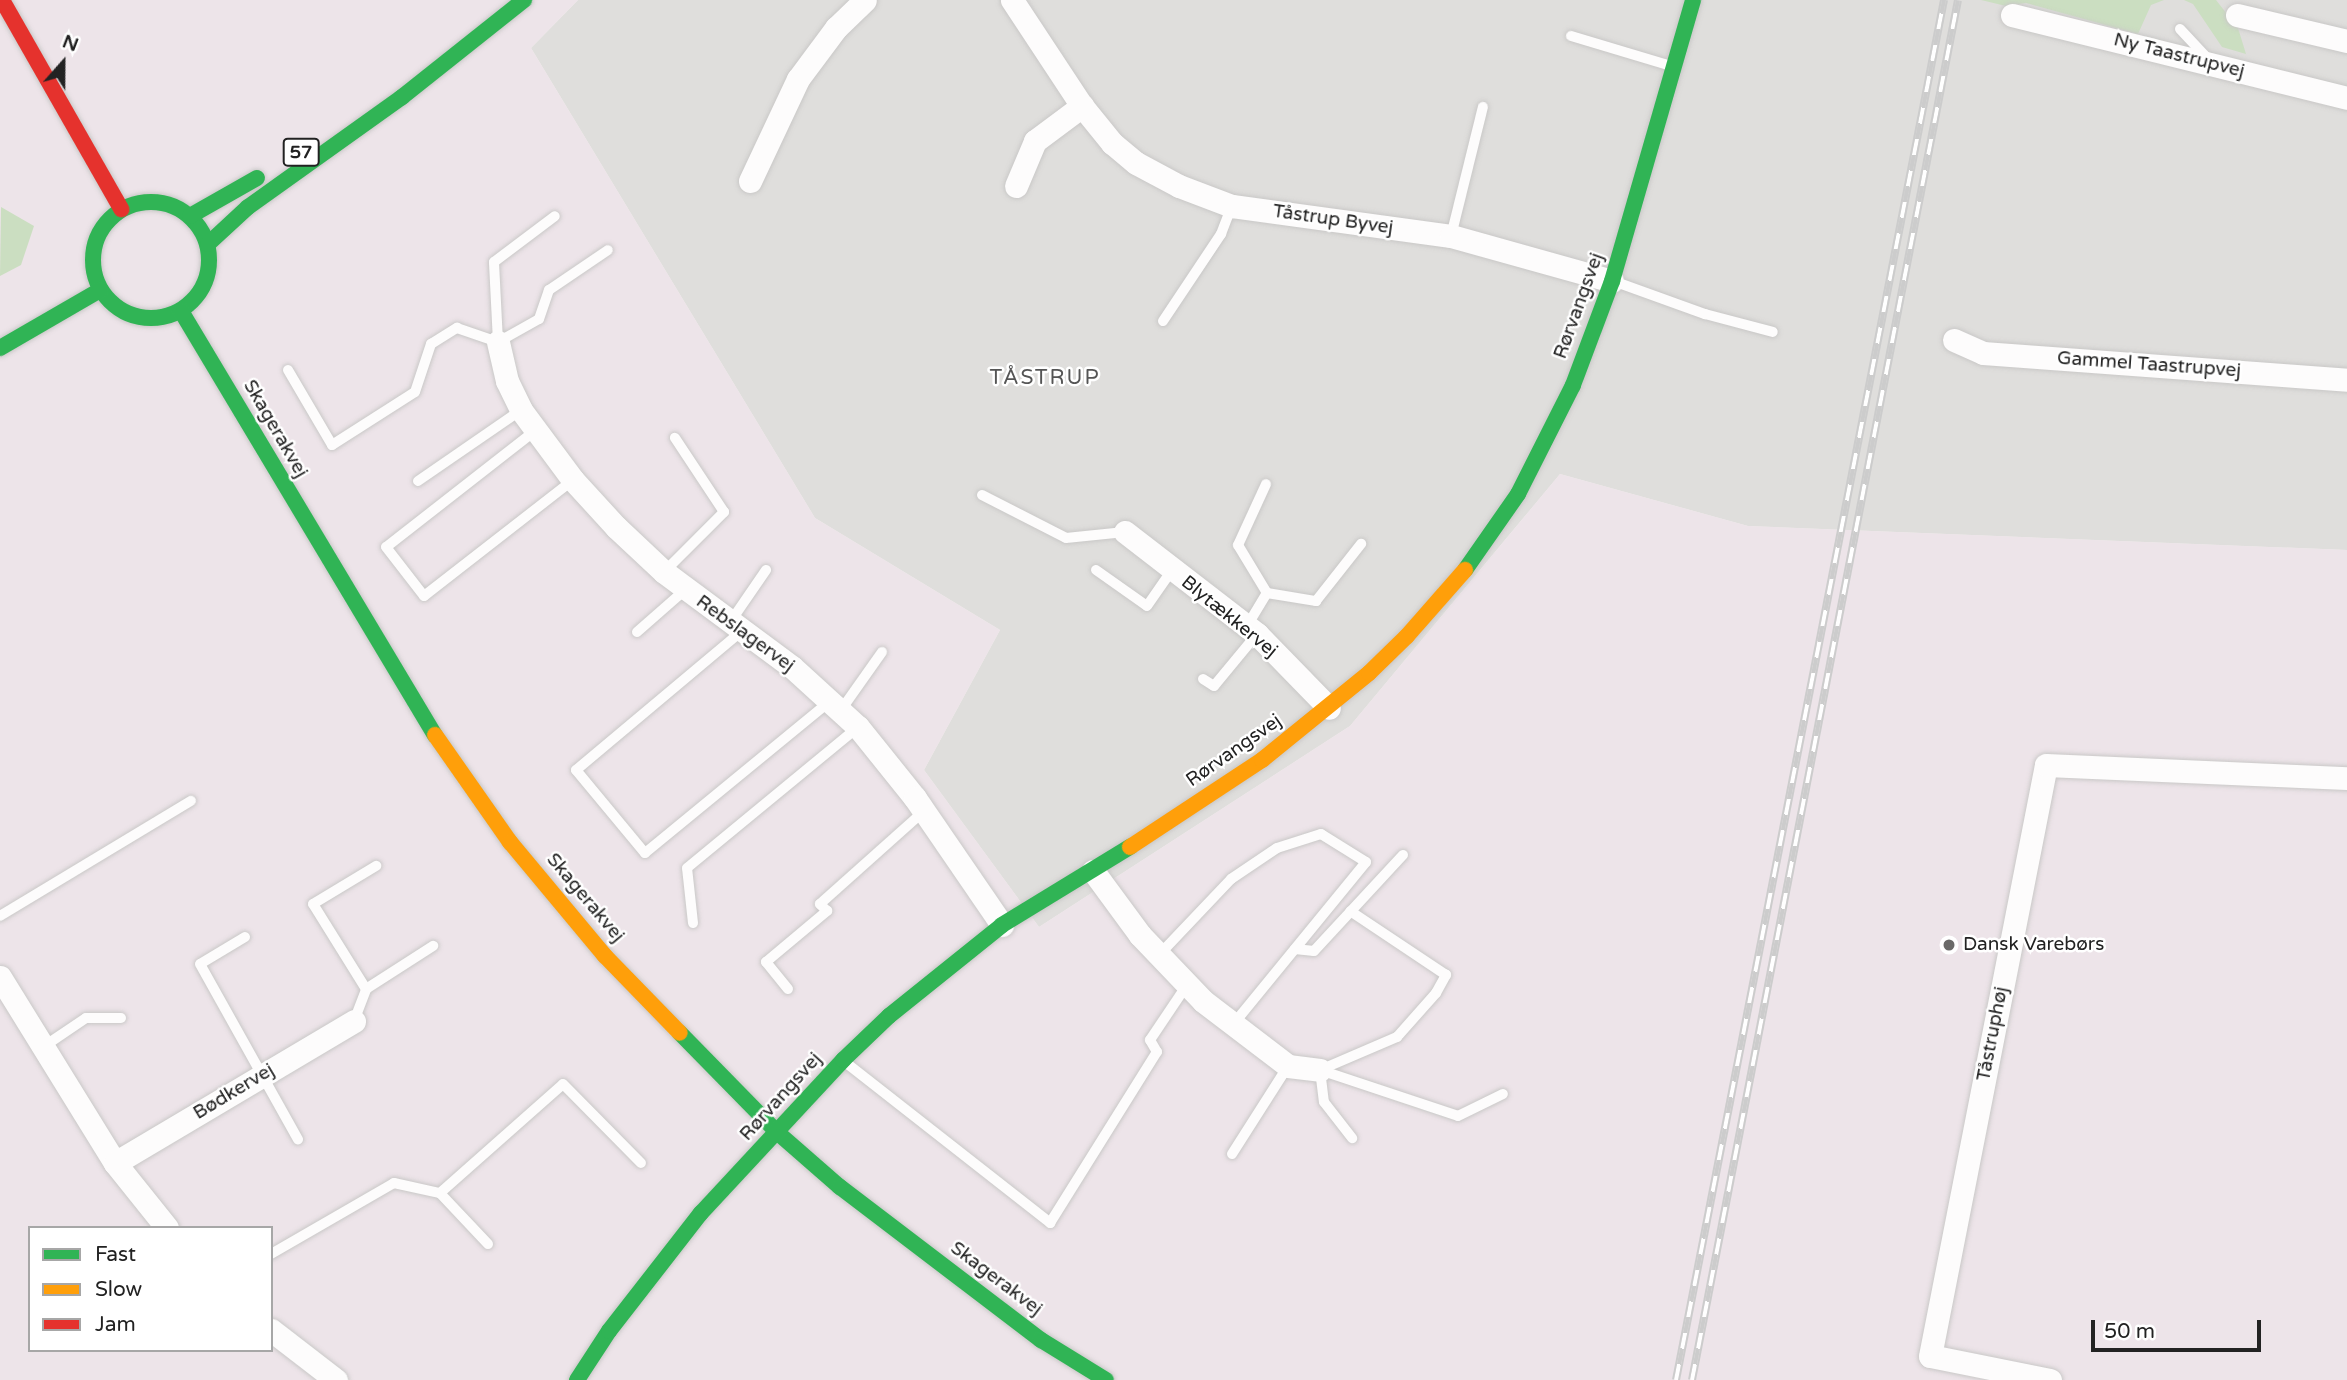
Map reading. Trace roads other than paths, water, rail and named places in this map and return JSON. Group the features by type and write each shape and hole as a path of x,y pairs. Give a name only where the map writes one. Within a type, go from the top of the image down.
{"street":[{"path":"2,0 121,209"},
{"name":"57","path":"208,244 248,208 402,97 524,0"},
{"path":"750,181 798,79 836,28 865,0"},
{"name":"Tåstrup Byvej","path":"1012,0 1082,106 1118,148 1136,163 1179,186 1232,206 1451,236 1612,281"},
{"name":"Rørvangsvej","path":"577,1380 609,1331 701,1213 843,1060 889,1016 1002,925 1093,871 1262,760 1329,708 1416,626 1464,570 1518,494 1557,420 1612,281 1693,0"},
{"name":"Ny Taastrupvej","path":"2012,15 2347,98"},
{"path":"2237,15 2347,41"},
{"name":"57","path":"190,215 302,151 391,86 433,51"},
{"path":"1016,186 1035,141 1082,106"},
{"path":"157,202 174,206 190,215 201,228 208,244 209,270 200,293 181,311 160,318 142,318 118,308 100,290 93,269 94,247 103,226 121,209 138,203 157,202"},
{"path":"0,348 100,290"},
{"name":"Skagerakvej","path":"181,311 427,724 510,842 605,956 778,1133 840,1187 1041,1340 1106,1380"},
{"name":"Gammel Taastrupvej","path":"1954,340 1983,353 2347,380"},
{"name":"Rebslagervej","path":"498,342 507,381 521,410 573,480 616,527 664,572 836,705 858,727 924,811 1002,925"},
{"name":"Blytækkervej","path":"1125,532 1252,630 1329,708"},
{"name":"Tåstruphøj","path":"2050,1380 1930,1356 2046,765 2347,778"},
{"path":"1093,871 1157,956 1187,985 1288,1066 1320,1070"},
{"path":"0,978 115,1163 165,1226"},
{"name":"Bødkervej","path":"115,1163 354,1021"},
{"path":"273,1332 336,1380"}],"lane":[{"path":"2180,29 2213,65"},
{"path":"1571,36 1674,67"},
{"path":"1451,236 1483,107"},
{"path":"1163,321 1221,234 1232,206"},
{"path":"498,342 494,262 555,216"},
{"path":"288,370 332,446 415,392 431,344 457,328 498,342 539,319 549,290 608,250"},
{"path":"1612,281 1705,314 1773,332"},
{"path":"418,481 521,410"},
{"path":"536,430 386,547 424,596 573,480"},
{"path":"664,572 724,512 675,438"},
{"path":"1266,484 1238,545 1267,593 1316,601 1361,544"},
{"path":"982,495 1066,538 1125,532"},
{"path":"766,570 737,626 576,770 645,853 836,705 883,652"},
{"path":"1096,570 1147,606 1172,570"},
{"path":"637,632 685,590"},
{"path":"1203,679 1214,686 1252,630 1267,593"},
{"path":"693,923 687,868 858,727"},
{"path":"0,916 191,801"},
{"path":"788,989 766,962 827,911 820,904 924,811"},
{"path":"1157,956 1231,879 1277,848 1321,834 1366,862 1234,1023"},
{"path":"1295,949 1314,951 1403,855"},
{"path":"366,989 313,904 376,866"},
{"path":"1320,1070 1397,1037 1436,993 1446,975 1350,911"},
{"path":"245,937 200,964 298,1139"},
{"path":"354,1021 366,989 433,946"},
{"path":"843,1060 1050,1223 1157,1052 1150,1040 1187,985"},
{"path":"43,1046 86,1018 121,1018"},
{"path":"1232,1154 1288,1066"},
{"path":"1320,1070 1458,1116 1503,1094"},
{"path":"1320,1070 1324,1102 1352,1138"},
{"path":"440,1193 563,1084 641,1163"},
{"path":"273,1253 394,1183 440,1193 488,1244"}],"railway":[{"path":"1676,1380 1944,0"},
{"path":"1692,1380 1958,0"}],"place":[{"name":"Dansk Varebørs","path":"1949,945"}],"district":[{"name":"TÅSTRUP","path":"1045,378"}]}
